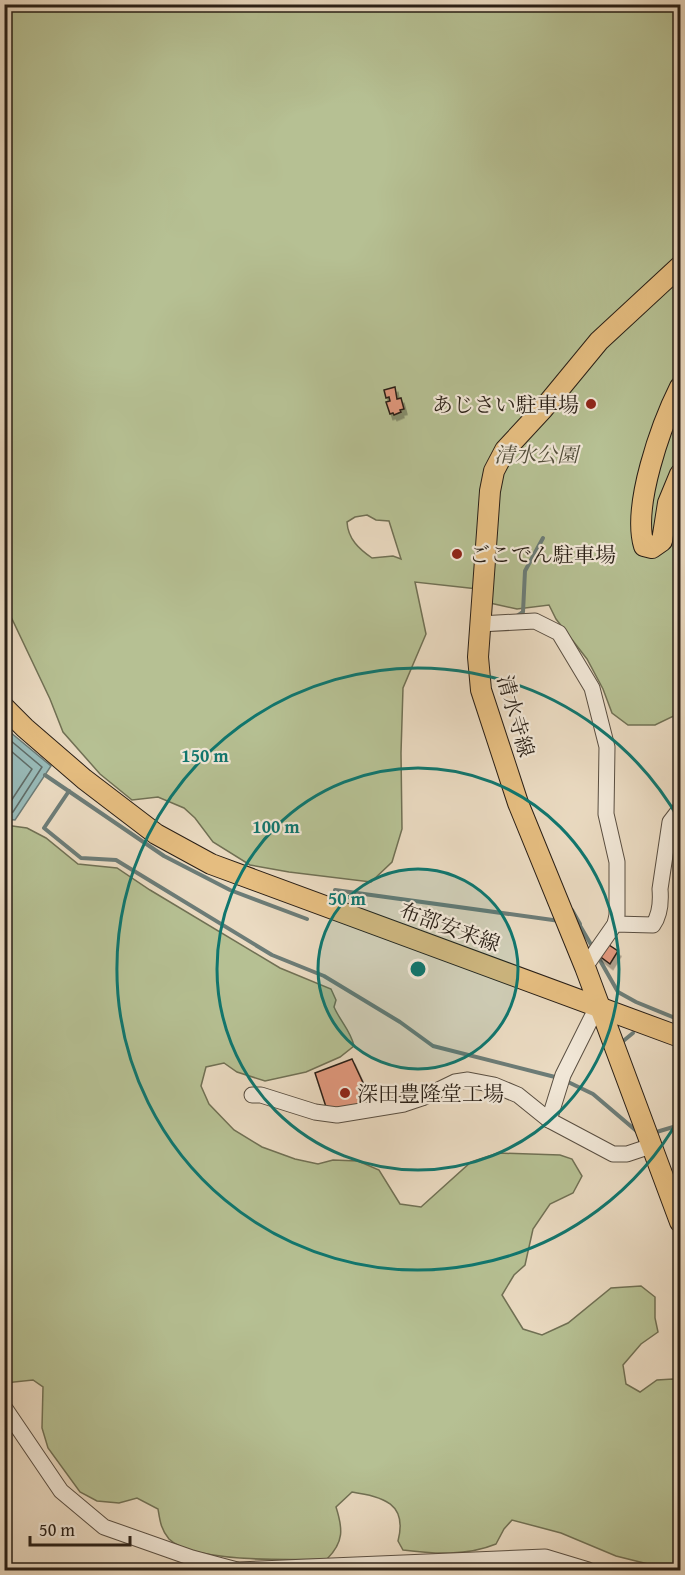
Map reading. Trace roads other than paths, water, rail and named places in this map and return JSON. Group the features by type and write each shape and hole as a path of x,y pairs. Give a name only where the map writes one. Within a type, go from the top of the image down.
{"main road":[{"name":"清水寺線","path":"681,266 599,341 543,409 505,450 494,471 490,491 478,657 481,690 518,803 585,966 681,1222"},
{"path":"681,387 661,428 644,495 641,525 644,546 652,548 662,541 668,503 681,474"},
{"name":"布部安来線","path":"4,707 84,779 156,834 211,864 681,1037"}],"street":[{"path":"480,624 535,621 559,633 592,688 607,747 606,814 617,862 617,915 615,924 585,966"},
{"path":"615,924 653,925 656,921 661,900 660,889 670,822 681,809"},
{"path":"549,1120 563,1075 593,1015 600,1008"},
{"path":"252,1095 261,1095 315,1112 337,1115 404,1104 455,1082 468,1080 494,1084 518,1095 549,1120 613,1154 627,1154 651,1146"},
{"path":"4,1407 61,1491 104,1527 192,1558 238,1570 545,1557 588,1570"}],"water":[{"path":"4,727 51,766 15,820 5,819"}],"waterway":[{"path":"517,616 523,612 525,571 543,538"},
{"path":"45,775 164,856 230,890 307,919"},
{"path":"69,791 44,828 81,858 116,860 272,955 324,976 400,1022 433,1046 559,1078"},
{"path":"335,890 560,921"},
{"path":"572,910 580,924"},
{"path":"579,924 593,948"},
{"path":"597,955 618,992 680,1020"},
{"path":"623,1045 622,1042 633,1033"},
{"path":"566,1081 593,1094 640,1134"},
{"path":"653,1133 680,1125"}],"place":[{"name":"あじさい駐車場","path":"591,404"},
{"name":"ごこでん駐車場","path":"457,554"},
{"name":"深田豊隆堂工場","path":"345,1093"}],"park label":[{"name":"清水公園","path":"536,454"}]}
